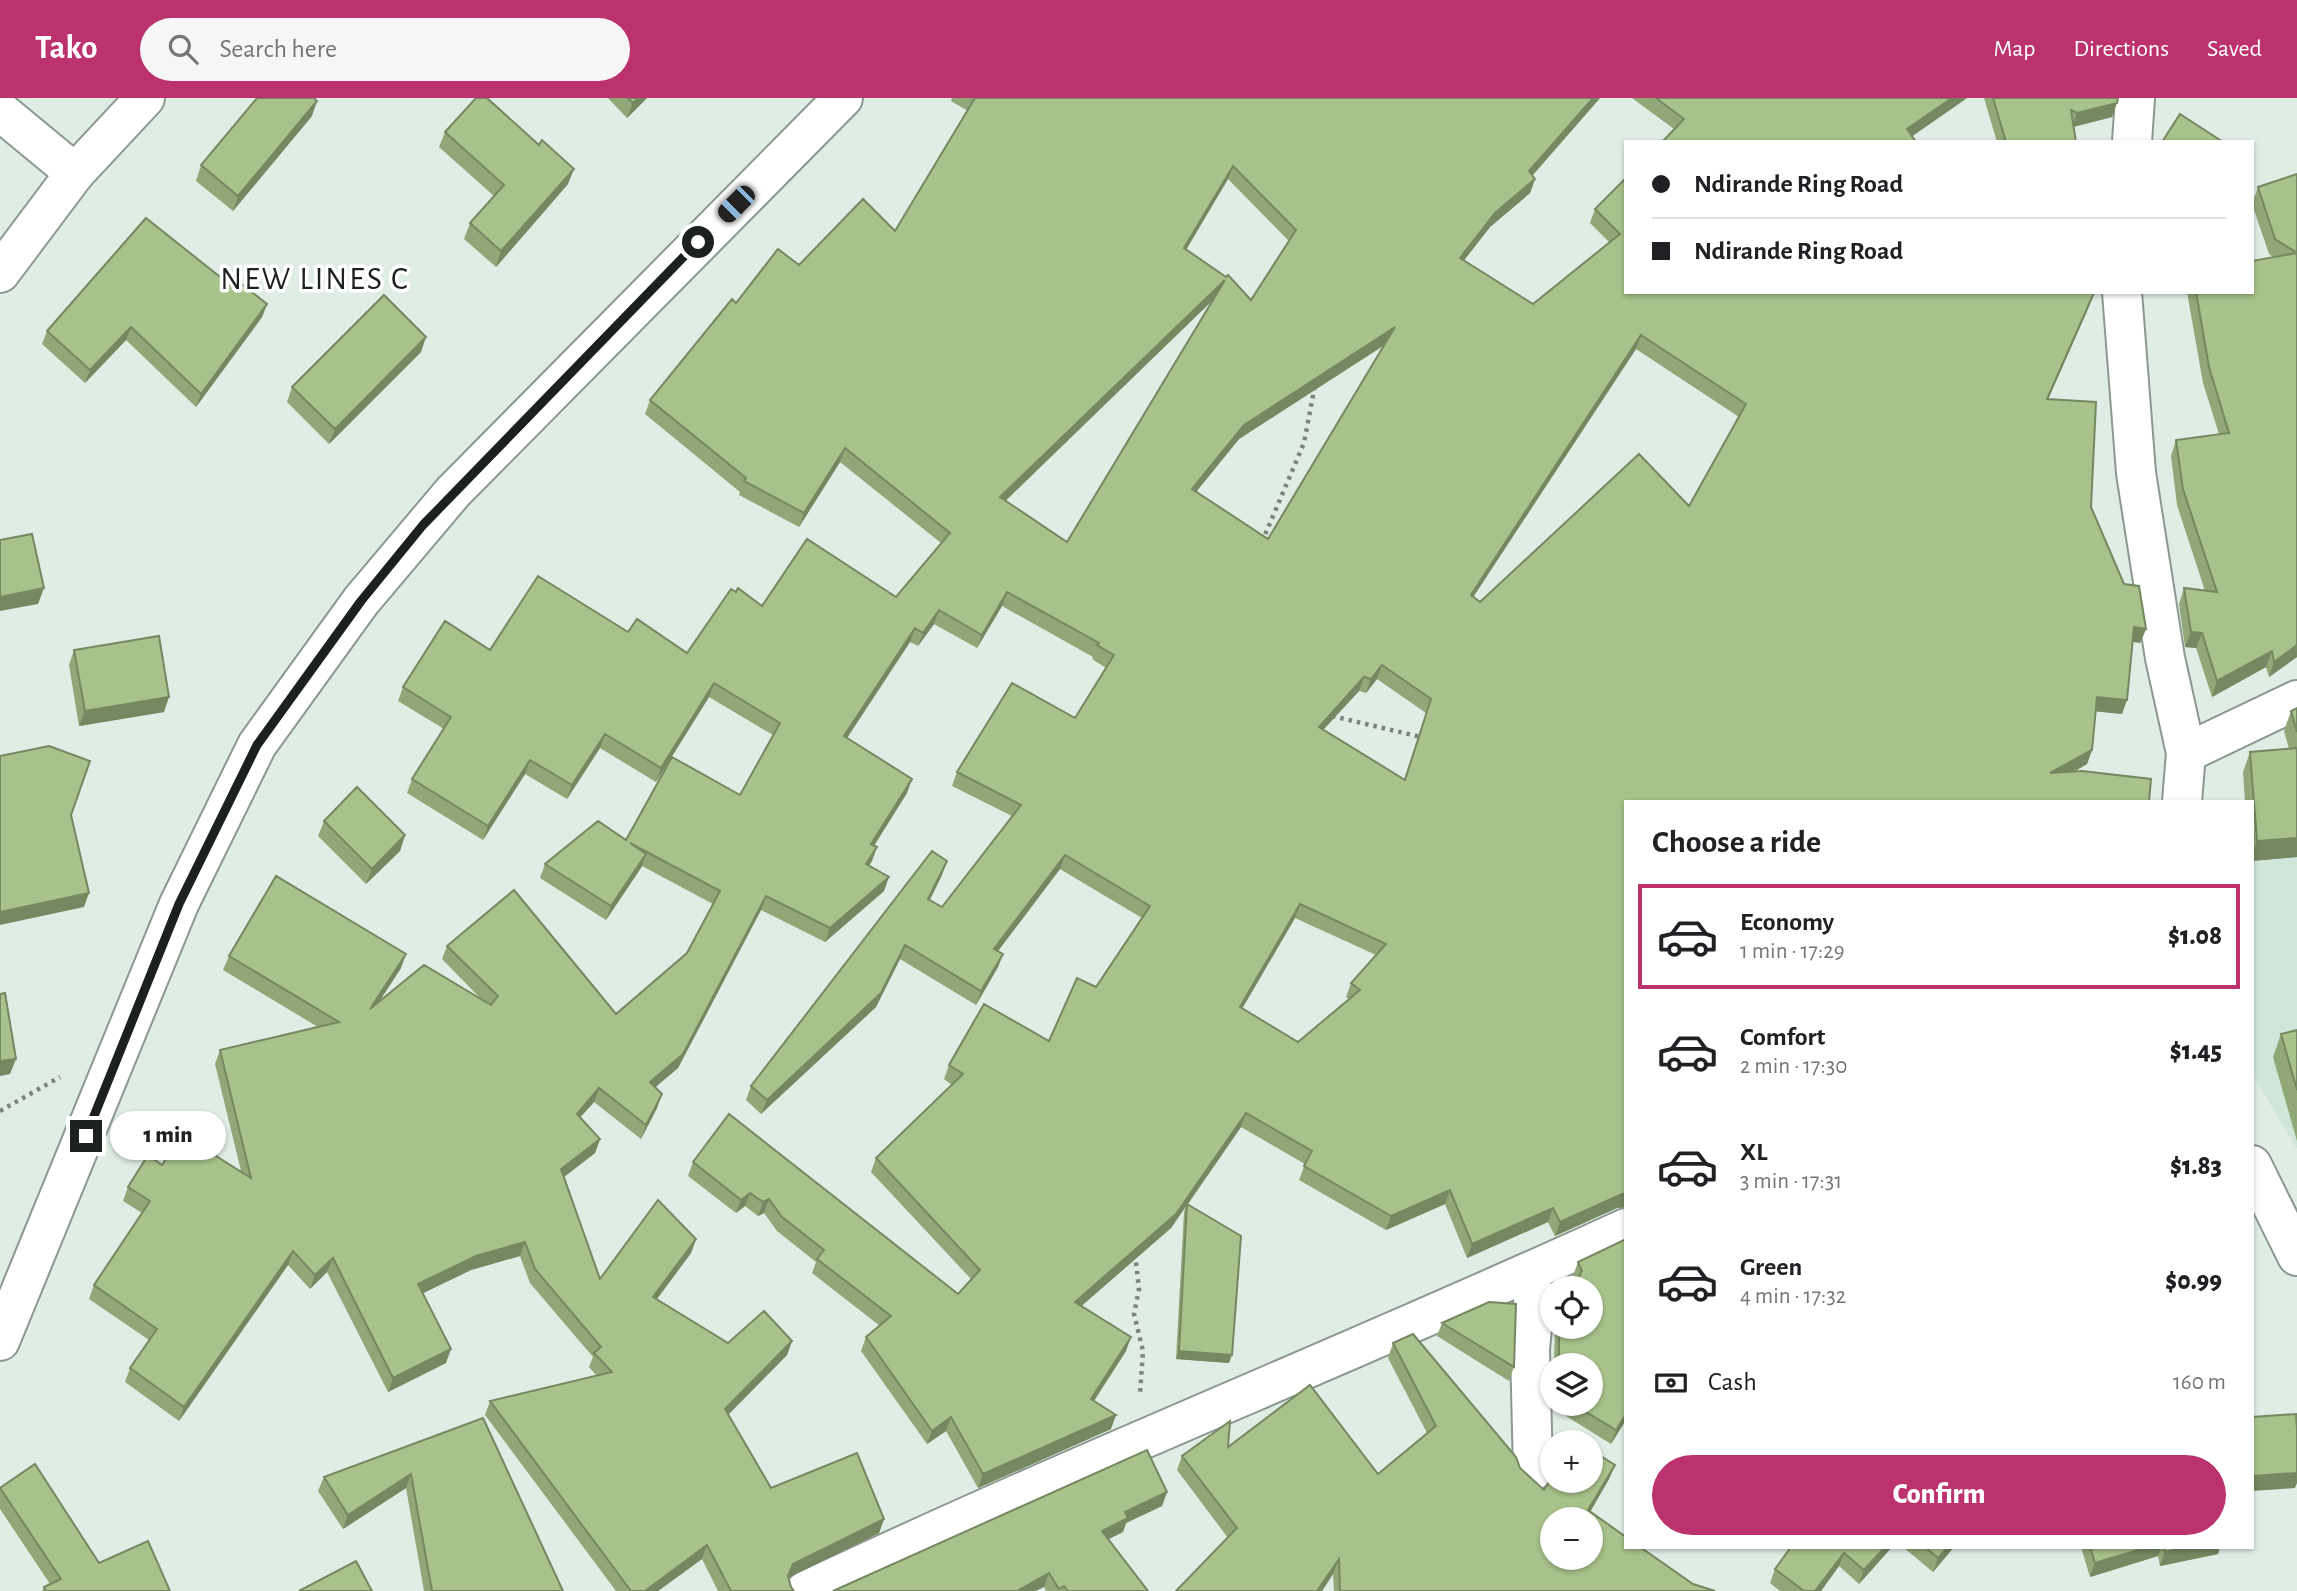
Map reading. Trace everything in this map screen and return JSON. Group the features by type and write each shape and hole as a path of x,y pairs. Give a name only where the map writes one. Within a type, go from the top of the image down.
{"street":[{"path":"0,273 75,173 145,98"},
{"path":"0,1341 9,1298 179,904 257,745 361,601 453,492 843,98"},
{"path":"2132,140 2135,98"},
{"path":"0,111 75,173"},
{"path":"2122,294 2136,474 2165,657 2186,753 2182,800"},
{"path":"2186,753 2297,700"},
{"path":"2254,1169 2297,1256"},
{"path":"805,1591 965,1515 1137,1443 1624,1229"},
{"path":"1530,1272 1534,1307 1530,1349 1533,1471"}],"path":[{"path":"1257,552 1286,492 1304,443 1313,408 1315,372"},
{"path":"1324,714 1421,737"},
{"path":"1135,1250 1139,1289 1134,1314 1143,1351 1137,1443"}],"shaded area":[{"path":"2297,852 2297,1149 2254,1077 2254,855"}],"building":[{"path":"257,98 314,98 317,101 238,196 201,165"},
{"path":"476,98 487,98 539,145 542,140 574,169 501,251 470,223 504,185 445,132"},
{"path":"975,98 1593,98 1529,171 1535,179 1495,213 1460,258 1533,304 1620,234 1595,209 1624,180 1624,294 2093,294 2047,399 2096,402 2091,507 2124,584 2139,586 2146,629 2134,627 2127,700 2097,697 2092,750 2050,773 2082,771 2151,779 2149,800 1624,800 1624,1194 1560,1222 1553,1208 1472,1244 1450,1190 1391,1216 1304,1166 1312,1151 1246,1113 1176,1214 1075,1302 1131,1337 1091,1399 1116,1415 983,1474 951,1417 932,1431 866,1337 891,1316 817,1259 824,1250 782,1217 769,1199 763,1202 750,1193 741,1200 693,1162 729,1114 958,1294 980,1270 876,1158 963,1074 949,1065 984,1004 1049,1041 1077,978 1096,987 1150,906 1065,855 994,949 1003,954 981,991 905,945 881,993 767,1100 751,1086 932,851 947,861 928,899 942,907 1021,805 957,772 1012,683 1075,718 1114,655 1097,645 1099,643 1007,592 982,635 939,610 923,633 915,628 844,736 912,779 871,844 877,847 866,864 889,877 830,928 766,896 683,1054 650,1082 662,1094 646,1125 599,1088 577,1114 600,1139 561,1169 600,1279 658,1200 696,1239 653,1297 728,1343 764,1311 792,1341 725,1409 771,1488 857,1453 884,1519 793,1564 788,1576 794,1591 731,1591 707,1545 645,1591 631,1591 490,1401 612,1372 594,1353 601,1347 535,1269 525,1242 476,1256 418,1284 451,1349 393,1378 333,1258 315,1275 293,1251 184,1407 130,1368 157,1329 94,1285 150,1201 128,1187 148,1155 162,1165 181,1134 251,1178 220,1050 339,1022 229,956 276,876 406,954 370,1009 424,965 491,1005 498,996 447,946 514,890 616,1014 687,953 720,891 630,843 646,854 611,906 545,864 598,821 626,840 672,757 740,795 780,723 714,683 661,768 605,734 572,785 530,760 488,826 412,779 451,717 403,687 445,621 490,650 538,576 628,632 637,619 687,653 731,589 736,592 738,588 762,606 807,539 896,597 950,533 845,448 804,513 744,481 746,478 650,400 732,299 736,303 778,249 799,265 863,199 895,231","holes":["1233,166 1296,230 1251,300 1228,275 1226,277 1184,248","1225,280 1067,542 1000,497","1395,327 1268,539 1192,489 1244,425","1641,335 1746,404 1689,506 1639,454 1480,602 1471,595","1382,665 1431,699 1405,780 1319,727 1364,677 1371,679","1300,904 1386,944 1351,983 1360,990 1298,1042 1240,1007"]},
{"path":"1656,98 1952,98 1907,129 1915,140 1664,140 1684,119"},
{"path":"1993,98 2118,98 2117,103 2077,113 2071,110 2076,140 2005,140"},
{"path":"2180,114 2220,140 2163,140"},
{"path":"2297,174 2297,253 2275,239 2258,187"},
{"path":"146,218 234,288 239,282 267,304 201,394 131,327 90,370 47,331"},
{"path":"2297,253 2297,645 2274,662 2272,651 2217,681 2202,633 2191,632 2184,588 2217,592 2183,489 2176,440 2229,433 2209,367 2196,294 2254,294 2254,261"},
{"path":"384,295 426,337 335,429 292,387"},
{"path":"32,534 44,588 0,597 0,540"},
{"path":"159,636 169,697 85,711 74,650"},
{"path":"2297,708 2297,732 2291,711"},
{"path":"49,746 90,761 71,815 89,893 0,912 0,756"},
{"path":"2297,748 2297,838 2257,841 2250,752"},
{"path":"357,787 405,835 372,869 324,821"},
{"path":"5,993 16,1059 0,1061 0,994"},
{"path":"2297,1030 2297,1090 2281,1034"},
{"path":"1187,1204 1241,1236 1232,1355 1179,1351"},
{"path":"1624,1240 1624,1417 1616,1430 1593,1416 1603,1416 1603,1353 1559,1353 1559,1339 1603,1339 1603,1276 1579,1276 1582,1271 1578,1262"},
{"path":"1489,1302 1516,1304 1514,1367 1442,1323"},
{"path":"1413,1334 1516,1457 1520,1468 1540,1486 1540,1493 1598,1493 1590,1507 1540,1507 1540,1570 1603,1570 1603,1521 1624,1536 1624,1549 1643,1549 1693,1584 1715,1591 1340,1591 1339,1559 1317,1591 1176,1591 1237,1528 1182,1456 1230,1421 1228,1447 1310,1385 1378,1474 1436,1426 1393,1343"},
{"path":"2296,1414 2297,1473 2254,1476 2254,1417"},
{"path":"483,1418 563,1591 432,1591 411,1474 348,1515 324,1477"},
{"path":"1147,1450 1167,1492 1125,1512 1128,1518 1102,1531 1148,1591 1068,1591 1064,1586 1059,1589 1049,1573 1017,1591 833,1591"},
{"path":"1603,1458 1615,1465 1603,1485"},
{"path":"35,1464 99,1563 148,1541 170,1591 46,1591 44,1587 61,1579 0,1488"},
{"path":"1790,1549 1883,1549 1864,1570 1844,1553 1815,1591 1804,1591 1775,1569"},
{"path":"1927,1549 1946,1549 1938,1558"},
{"path":"2091,1549 2141,1549 2095,1563"},
{"path":"356,1561 372,1591 299,1591"}],"district":[{"name":"NEW LINES C","path":"315,278"}],"route":[{"path":"86,1136 179,904 257,745 361,601 423,525 698,242"}]}
